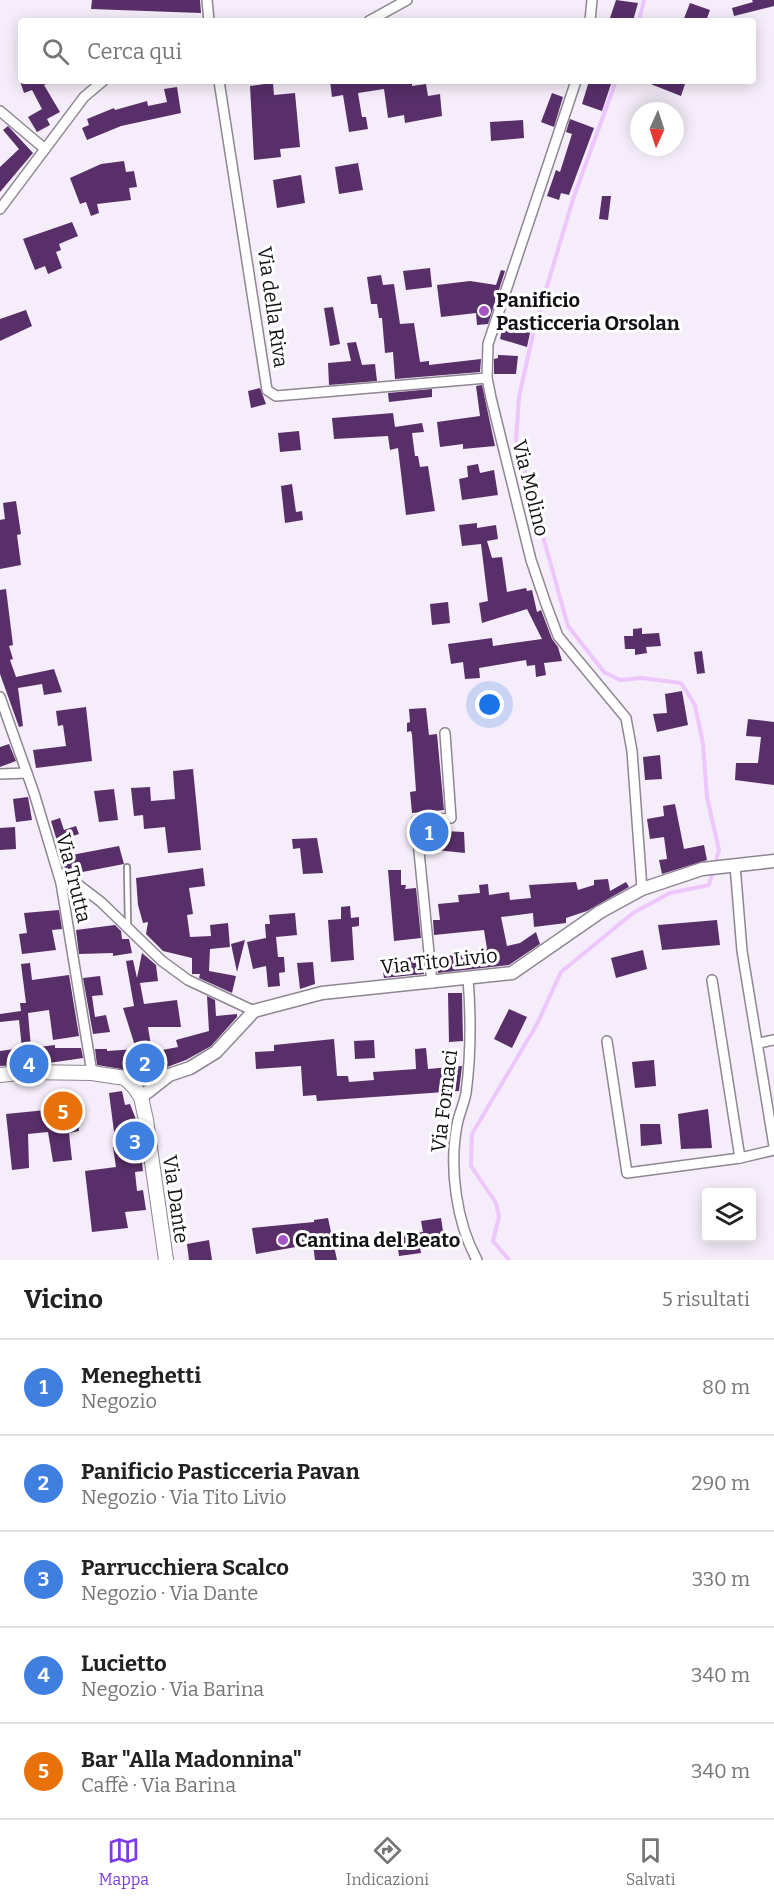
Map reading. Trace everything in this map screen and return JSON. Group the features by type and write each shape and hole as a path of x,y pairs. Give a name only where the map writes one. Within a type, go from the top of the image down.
{"main road":[{"path":"0,1075 27,1072 92,1073 126,1078"},
{"name":"Via Dante","path":"126,1078 141,1097 166,1260"}],"street":[{"path":"207,0 208,18"},
{"path":"374,18 407,0"},
{"path":"590,18 592,0"},
{"path":"0,209 84,97 99,84"},
{"name":"Via della Riva","path":"219,84 267,390 276,396 487,378"},
{"name":"Via Molino","path":"575,84 488,344 487,378 531,560 558,636 626,718 632,751 642,888"},
{"path":"0,111 45,149"},
{"name":"Via Trutta","path":"0,697 27,773 61,883 92,1073"},
{"path":"432,983 416,821 451,818 445,733"},
{"path":"0,774 27,773"},
{"name":"Via Tito Livio","path":"254,1011 322,993 512,973 600,912 642,888 702,869 774,861"},
{"path":"607,1041 627,1173 740,1158 774,1148 759,1043 742,951 735,865"},
{"path":"61,883 80,886 128,926 162,961 188,980 254,1011 216,1052 190,1068 169,1075 126,1078"},
{"name":"Via Fornaci","path":"468,978 471,1016 469,1057 466,1095 457,1125 455,1181 461,1217 477,1260"},
{"path":"712,980 740,1158"},
{"path":"759,1043 774,1040"},
{"path":"141,1097 169,1075"}],"lane":[{"path":"127,867 128,926"}],"building":[{"path":"92,0 200,0 201,13 91,9"},
{"path":"616,0 638,3 634,18 610,18"},
{"path":"752,0 774,0 774,6 734,16 732,8 753,2"},
{"path":"690,3 710,10 707,18 684,18"},
{"path":"21,84 46,84 44,85 60,112 47,119 50,125 37,132 28,117 42,109 32,90 24,93"},
{"path":"273,84 274,95 295,93 300,147 280,149 281,157 254,160 250,86"},
{"path":"330,84 412,84 412,86 426,84 428,96 440,94 442,116 405,123 404,115 388,118 384,89 358,93 362,117 366,117 368,129 349,132 343,95 332,97"},
{"path":"588,84 611,84 602,111 582,104"},
{"path":"651,84 685,84 681,96"},
{"path":"177,87 181,113 121,126 87,140 82,128 89,125 87,119 114,108 115,110 147,101 148,106 167,102 164,89"},
{"path":"552,93 563,97 554,127 541,122"},
{"path":"570,119 594,128 569,195 561,193 559,200 547,196 556,170 560,172 572,134 566,132"},
{"path":"523,120 524,138 491,141 490,122"},
{"path":"8,126 33,153 0,192 0,167 19,149 3,130"},
{"path":"124,161 126,172 134,171 137,187 129,188 131,200 97,204 99,213 91,216 86,202 80,204 70,178 101,164"},
{"path":"358,163 363,190 339,194 335,167"},
{"path":"301,175 305,203 277,208 273,180"},
{"path":"602,196 611,196 608,220 599,219"},
{"path":"72,222 78,236 59,244 61,250 56,252 62,268 48,274 45,266 35,270 23,239"},
{"path":"430,268 432,287 406,290 403,271"},
{"path":"501,270 505,271 488,324 477,325 476,313 441,317 437,285 470,281 496,285"},
{"path":"381,275 383,285 394,284 400,324 414,323 420,362 429,361 429,365 481,359 480,372 395,379 393,352 385,353 382,318 379,318 377,304 371,304 367,277"},
{"path":"333,307 340,344 330,346 324,308"},
{"path":"26,310 32,326 0,341 0,319"},
{"path":"503,325 530,333 527,347 500,339"},
{"path":"356,342 362,365 375,364 377,381 329,385 328,363 351,361 347,343"},
{"path":"498,355 518,356 516,374 494,374 494,359 498,358"},
{"path":"482,385 495,446 463,449 463,444 440,447 437,422 480,416 476,386"},
{"path":"260,388 266,404 251,408 248,391"},
{"path":"432,389 432,397 389,402 388,393"},
{"path":"393,413 395,427 422,423 424,432 412,433 415,456 418,456 420,467 428,466 435,511 406,515 398,448 390,450 388,436 334,439 332,418"},
{"path":"299,431 301,450 280,452 278,433"},
{"path":"478,464 480,473 494,470 498,495 462,500 459,479 468,477 467,466"},
{"path":"292,484 296,512 302,511 303,520 285,523 281,486"},
{"path":"16,501 21,534 17,535 21,565 0,569 0,520 5,519 3,503"},
{"path":"477,523 477,528 496,525 498,539 487,541 492,558 502,557 507,592 526,588 527,591 532,590 537,612 541,610 552,639 558,647 562,661 544,663 546,675 536,677 535,665 527,666 526,660 479,668 480,678 465,679 463,662 451,664 448,644 492,638 493,646 542,639 527,609 482,623 479,603 488,601 481,544 462,546 459,525"},
{"path":"6,589 13,645 9,646 13,659 10,660 16,677 54,669 62,692 44,695 42,684 18,688 23,726 19,727 0,674 0,590"},
{"path":"448,602 450,623 432,625 430,604"},
{"path":"642,628 642,634 659,633 661,646 646,647 647,653 635,655 635,649 625,649 624,636 633,636 633,629"},
{"path":"702,651 705,673 697,674 694,652"},
{"path":"682,691 688,725 657,732 653,714 667,713 665,694"},
{"path":"86,707 92,761 36,768 33,750 66,746 63,725 58,726 56,711"},
{"path":"426,708 429,735 437,734 444,810 412,813 410,792 416,791 412,735 411,731 407,732 407,723 410,722 409,709"},
{"path":"748,719 774,722 774,785 735,780 736,763 758,763 761,737 746,736"},
{"path":"9,744 16,761 0,767 0,747"},
{"path":"660,755 662,779 645,780 643,757"},
{"path":"193,769 201,850 168,853 165,827 144,829 143,815 134,816 131,788 150,787 151,801 175,799 173,771"},
{"path":"114,789 118,820 99,822 94,791"},
{"path":"28,797 32,820 16,822 13,799"},
{"path":"675,804 684,849 704,845 707,860 662,874 659,860 667,859 664,837 650,839 647,819 664,816 663,806"},
{"path":"60,818 64,830 76,826 79,834 57,841 51,821"},
{"path":"15,827 16,849 0,850 0,828"},
{"path":"424,830 464,832 465,853 426,849"},
{"path":"317,838 323,873 303,874 300,848 293,849 292,839"},
{"path":"119,846 124,864 67,875 61,857"},
{"path":"203,868 205,886 189,888 193,914 187,915 190,937 211,936 210,925 228,923 230,947 210,949 209,971 236,976 232,993 199,978 200,974 192,974 192,958 163,951 146,934 148,922 143,923 138,905 136,878"},
{"path":"388,870 401,870 401,885 406,885 405,889 416,888 421,938 394,941"},
{"path":"608,879 610,891 626,882 629,887 587,911 566,918 566,923 534,927 533,913 501,917 507,946 520,943 536,932 540,944 509,965 438,973 436,958 487,949 484,930 434,935 433,920 440,920 438,904 459,902 458,895 480,893 479,885 488,884 489,895 509,892 510,900 531,898 529,885 576,882 578,890 594,885 594,880"},
{"path":"350,906 351,918 359,917 359,926 352,927 354,960 331,962 328,920 341,919 341,907"},
{"path":"59,910 62,929 52,930 56,950 22,954 19,934 27,933 24,913"},
{"path":"295,913 297,935 276,937 278,957 284,957 285,972 279,973 280,986 268,987 266,966 253,969 247,942 266,938 265,924 270,924 269,915"},
{"path":"717,920 720,945 662,950 658,925"},
{"path":"115,925 121,931 122,939 129,939 132,953 113,956 113,953 79,954 76,930"},
{"path":"245,940 237,972 231,944"},
{"path":"643,950 647,969 616,978 611,958"},
{"path":"142,953 156,965 158,981 140,983 144,1004 177,1000 181,1027 148,1027 152,1052 178,1047 176,1040 209,1031 207,996 215,1000 216,1016 237,1014 237,1017 211,1046 186,1060 167,1067 127,1070 97,1065 95,1049 107,1049 107,1051 136,1049 123,1008 134,1006 126,961 133,960 137,978"},
{"path":"420,955 424,974 384,978 382,964"},
{"path":"313,962 315,984 300,989 297,963"},
{"path":"30,963 32,980 69,975 79,1036 53,1040 49,1010 28,1013 31,1048 55,1045 55,1048 81,1048 83,1058 0,1066 0,1051 22,1048 19,1020 0,1022 0,1014 21,1011 20,1003 26,1003 21,964"},
{"path":"100,976 103,995 92,996 95,1017 106,1015 110,1032 93,1034 83,978"},
{"path":"448,993 462,993 463,1041 449,1042"},
{"path":"509,1009 527,1017 512,1048 494,1039"},
{"path":"334,1039 337,1076 348,1076 349,1082 374,1080 373,1072 416,1069 415,1049 426,1048 428,1069 462,1066 459,1091 317,1101 316,1095 303,1096 301,1066 256,1069 255,1052 274,1051 274,1045"},
{"path":"374,1040 375,1058 355,1059 354,1041"},
{"path":"654,1060 656,1086 635,1088 632,1062"},
{"path":"122,1091 125,1105 130,1104 137,1122 143,1171 135,1172 137,1191 143,1190 146,1210 125,1212 128,1228 92,1232 85,1171 116,1167 113,1147 116,1147 109,1093"},
{"path":"76,1107 79,1131 69,1133 72,1160 53,1162 48,1132 28,1134 29,1168 12,1170 6,1114"},
{"path":"708,1109 712,1148 681,1149 678,1114"},
{"path":"640,1124 660,1124 662,1144 641,1146"},
{"path":"328,1218 337,1260 315,1260 313,1244 256,1254 252,1228 314,1222 314,1220"},
{"path":"441,1218 445,1244 420,1247 421,1253 399,1256 396,1235 423,1232 421,1221"},
{"path":"209,1240 212,1260 189,1260 187,1244"}],"waterway":[{"path":"640,18 644,0"},
{"path":"509,1260 493,1241 499,1217 496,1203 471,1166 472,1134 537,1024 561,972 633,913 670,893 709,885 719,850 707,797 703,744 695,705 681,683 642,678 620,680 604,672 568,626 516,440 519,397 534,330 573,199 615,84"}],"place":[{"name":"Panificio Pasticceria Orsolan","path":"484,311"},
{"name":"Meneghetti","path":"429,832"},
{"name":"Panificio Pasticceria Pavan","path":"145,1063"},
{"name":"Lucietto","path":"29,1064"},
{"name":"Bar \"Alla Madonnina\"","path":"63,1111"},
{"name":"Parrucchiera Scalco","path":"135,1141"},
{"name":"Cantina del Beato","path":"283,1240"}]}
